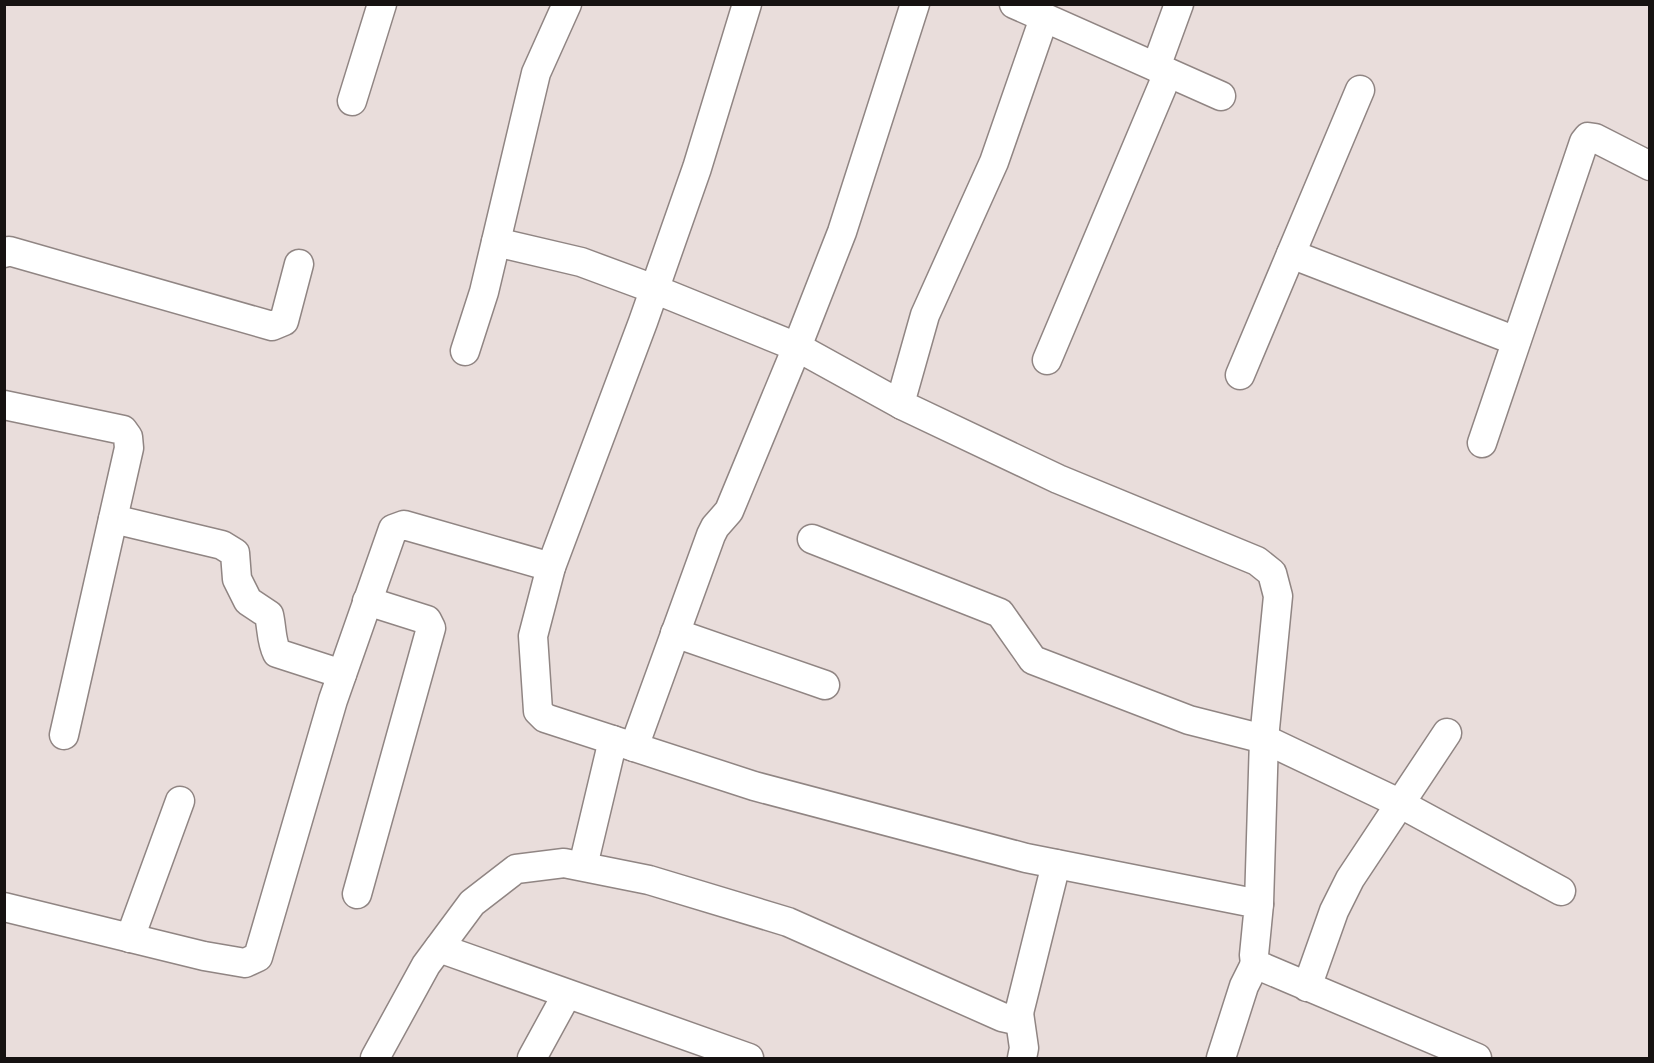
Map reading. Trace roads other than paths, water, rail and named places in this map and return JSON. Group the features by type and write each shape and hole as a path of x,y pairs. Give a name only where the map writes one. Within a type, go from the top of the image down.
{"street":[{"path":"352,101 382,4"},
{"path":"465,351 484,292 536,73 567,4"},
{"path":"747,4 697,168 551,567 533,636 538,711 545,718 754,786 1026,858 1259,904"},
{"path":"582,866 624,743 675,633 711,534 729,511 842,232 915,4"},
{"path":"1014,4 1221,96"},
{"path":"1047,360 1162,70 1179,4"},
{"path":"902,405 901,400 925,315 994,162 1044,18"},
{"path":"1240,375 1360,90"},
{"path":"1482,443 1584,142 1588,137 1594,138 1650,166"},
{"path":"496,242 581,262 797,347 902,405 1058,479 1257,561 1272,573 1278,596 1264,739 1255,964 1244,986 1221,1059"},
{"path":"4,253 9,251 272,326 284,321 299,264"},
{"path":"1291,254 1516,341"},
{"path":"4,405 123,430 128,437 129,448 64,735"},
{"path":"113,519 222,545 235,553 237,579 248,601 269,615 272,644 277,653 342,674"},
{"path":"4,907 204,956 245,963 258,957 342,674 393,529 404,525 551,567"},
{"path":"812,539 1000,613 1033,660 1189,720 1264,739 1399,804 1561,891"},
{"path":"357,894 431,628 427,620 367,601"},
{"path":"675,633 825,685"},
{"path":"1307,987 1334,911 1350,879 1447,733"},
{"path":"130,938 180,801"},
{"path":"375,1059 426,965 472,903 516,869 564,863 649,880 788,922 1002,1017 1011,1019 1019,1013"},
{"path":"1022,1059 1024,1048 1019,1013 1056,864"},
{"path":"439,948 749,1059"},
{"path":"1255,964 1477,1059"},
{"path":"532,1059 567,994"}]}
